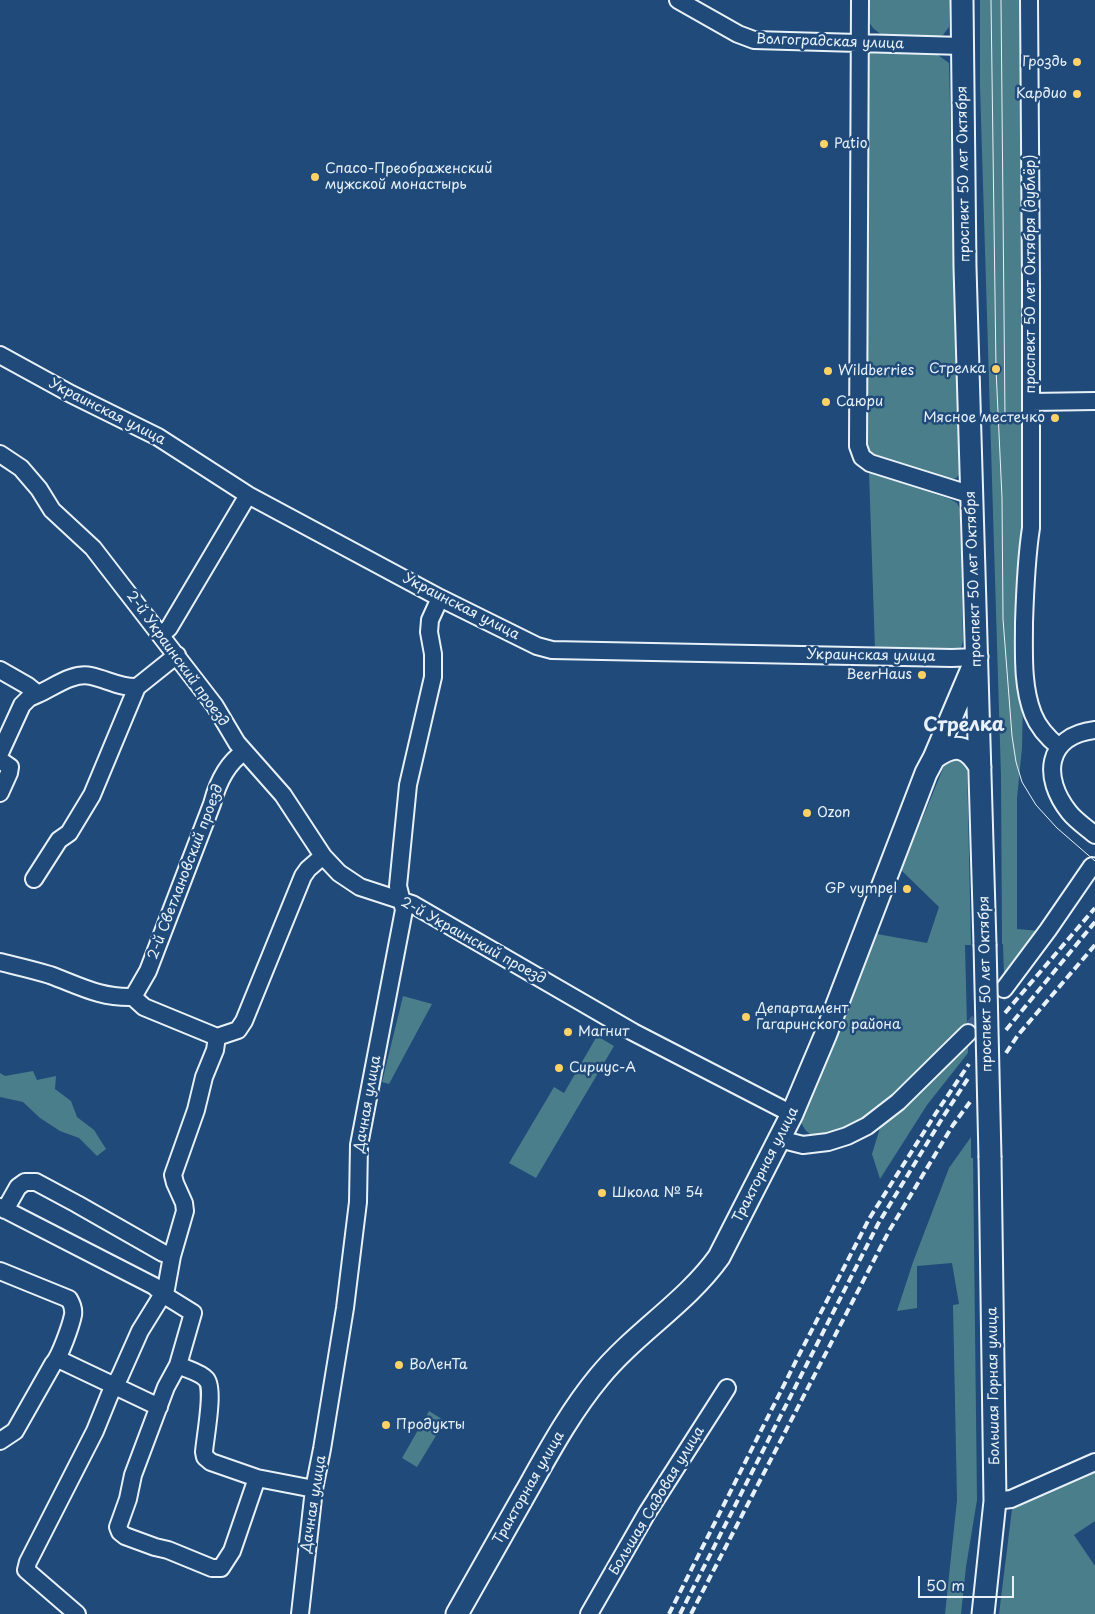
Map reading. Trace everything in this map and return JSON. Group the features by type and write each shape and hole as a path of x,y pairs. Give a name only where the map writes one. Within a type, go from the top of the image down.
{"main road":[{"name":"проспект 50 лет Октября","path":"962,0 965,266 990,1158"},
{"name":"Тракторная улица","path":"456,1614 540,1468 578,1405 599,1376 628,1346 707,1274 719,1257 792,1114 926,773 977,657"},
{"path":"934,758 946,749 963,749 972,754 980,767"},
{"name":"Большая Горная улица","path":"983,1614 995,1501 990,1158"}],"street":[{"name":"Волгоградская улица","path":"678,0 738,34 754,40 962,46"},
{"path":"860,0 858,446 862,457 870,463 972,495"},
{"name":"проспект 50 лет Октября (дублёр)","path":"1029,0 1031,402 1030,528 1026,562 1024,660 1028,698 1033,716 1044,733 1059,747"},
{"name":"Украинская улица","path":"0,355 71,394 158,437 248,495 440,598 537,646 552,650 932,658 977,657"},
{"path":"1031,402 1095,401"},
{"name":"2-й Украинский проезд","path":"0,454 21,468 39,489 52,510 93,548 177,655 244,752 283,795 323,856 339,873 360,887 412,904 633,1032 792,1114"},
{"path":"161,635 169,628 248,495"},
{"name":"Дачная улица","path":"300,1614 314,1489 345,1308 358,1202 359,1145 404,910 398,886 408,786 433,676 433,654 429,632 430,620 440,598"},
{"path":"34,879 59,840 69,833 92,795 137,687 177,655"},
{"path":"0,670 38,694"},
{"path":"0,753 22,705 29,698 72,677 89,675 129,687 137,687"},
{"path":"1095,730 1086,731 1072,737 1059,747 1054,756 1052,770 1054,788 1070,814 1095,835"},
{"name":"2-й Светлановский проезд","path":"133,997 148,971 217,787 236,758 244,752"},
{"path":"0,760 10,767 0,793"},
{"path":"0,962 48,975 86,991 117,997 133,997 144,1008 217,1037 238,1030 244,1021 303,876 323,856"},
{"path":"1004,988 1048,930 1092,866"},
{"path":"779,1139 803,1145 828,1142 847,1136 867,1126 898,1102 968,1033"},
{"path":"77,1614 26,1570 28,1562 95,1431 140,1331 157,1301 164,1295 172,1256 186,1211 175,1184 174,1175 196,1110 204,1078 215,1050 217,1037"},
{"path":"172,1256 163,1253 36,1182 25,1182 18,1187 3,1208 154,1286 164,1295 193,1313 178,1365 166,1387 134,1474 118,1527 120,1532 125,1536 168,1550 212,1568 222,1568 232,1551 257,1478"},
{"path":"0,1271 69,1299 73,1305 73,1315 58,1358 16,1431 0,1441"},
{"path":"58,1358 159,1406"},
{"path":"178,1365 206,1378 210,1383 211,1394 205,1457 211,1462 257,1478 314,1489"},
{"name":"Большая Садовая улица","path":"589,1614 647,1513 726,1388"},
{"path":"995,1501 1011,1499 1095,1462"}],"green space":[{"path":"867,0 950,0 949,27 943,35 932,38 883,36 873,28 867,19"},
{"path":"980,0 1023,0 1026,410 1023,531 1022,748 1017,798 1017,929 1040,931 1004,976 1002,944 1001,776 980,86"},
{"path":"871,51 934,52 949,63 959,475 952,479 870,453 865,447 866,56"},
{"path":"869,472 950,499 957,503 960,509 963,641 961,648 955,652 875,650"},
{"path":"955,754 967,764 971,945 965,945 967,1024 907,1086 873,1113 835,1132 815,1136 807,1132 801,1122 877,934 927,943 939,907 901,870 947,759"},
{"path":"403,996 432,1004 389,1084 382,1082"},
{"path":"597,1036 614,1046 536,1178 509,1163 554,1087 564,1093"},
{"path":"968,1042 968,1053 927,1105 880,1179 872,1154 880,1128"},
{"path":"33,1071 37,1080 56,1076 55,1089 71,1101 77,1117 94,1130 106,1149 97,1156 79,1138 60,1131 40,1118 23,1102 0,1097 0,1073 5,1076"},
{"path":"971,1137 971,1158 973,1158 977,1500 966,1567 961,1614 945,1614 957,1500 953,1305 959,1304 952,1263 917,1266 917,1308 897,1311 913,1262 949,1168"},
{"path":"429,1411 445,1421 417,1467 402,1458"},
{"path":"1095,1469 1095,1521 1074,1535 1095,1566 1095,1614 999,1614 1012,1509"}],"tunnel":[{"path":"968,1033 1004,989"}],"tram line":[{"path":"991,0 996,369 1002,498 1003,619 1012,736 1016,762 1022,782 1036,805 1057,828 1095,861"},
{"path":"1001,0 1005,417"}],"railway":[{"path":"1005,1013 1095,908"},
{"path":"1006,1030 1095,922"},
{"path":"1006,1053 1018,1035 1095,945"},
{"path":"669,1614 869,1219 969,1064"},
{"path":"680,1614 878,1224 969,1077"},
{"path":"691,1614 889,1231 953,1125 970,1102"}],"place":[{"name":"Гроздь","path":"1077,62"},
{"name":"Кардио","path":"1077,94"},
{"name":"Patio","path":"824,144"},
{"name":"Спасо-Преображенский мужской монастырь","path":"315,177"},
{"name":"Стрелка","path":"996,369"},
{"name":"Wildberries","path":"828,371"},
{"name":"Саюри","path":"826,402"},
{"name":"Мясное местечко","path":"1055,418"},
{"name":"BeerHaus","path":"922,675"},
{"name":"Ozon","path":"807,813"},
{"name":"GP vympel","path":"907,889"},
{"name":"Департамент Гагаринского района","path":"746,1017"},
{"name":"Магнит","path":"568,1032"},
{"name":"Сириус-А","path":"559,1068"},
{"name":"Школа № 54","path":"602,1193"},
{"name":"ВоЛенТа","path":"399,1365"},
{"name":"Продукты","path":"386,1425"}],"district":[{"name":"Стрелка","path":"964,726"}]}
